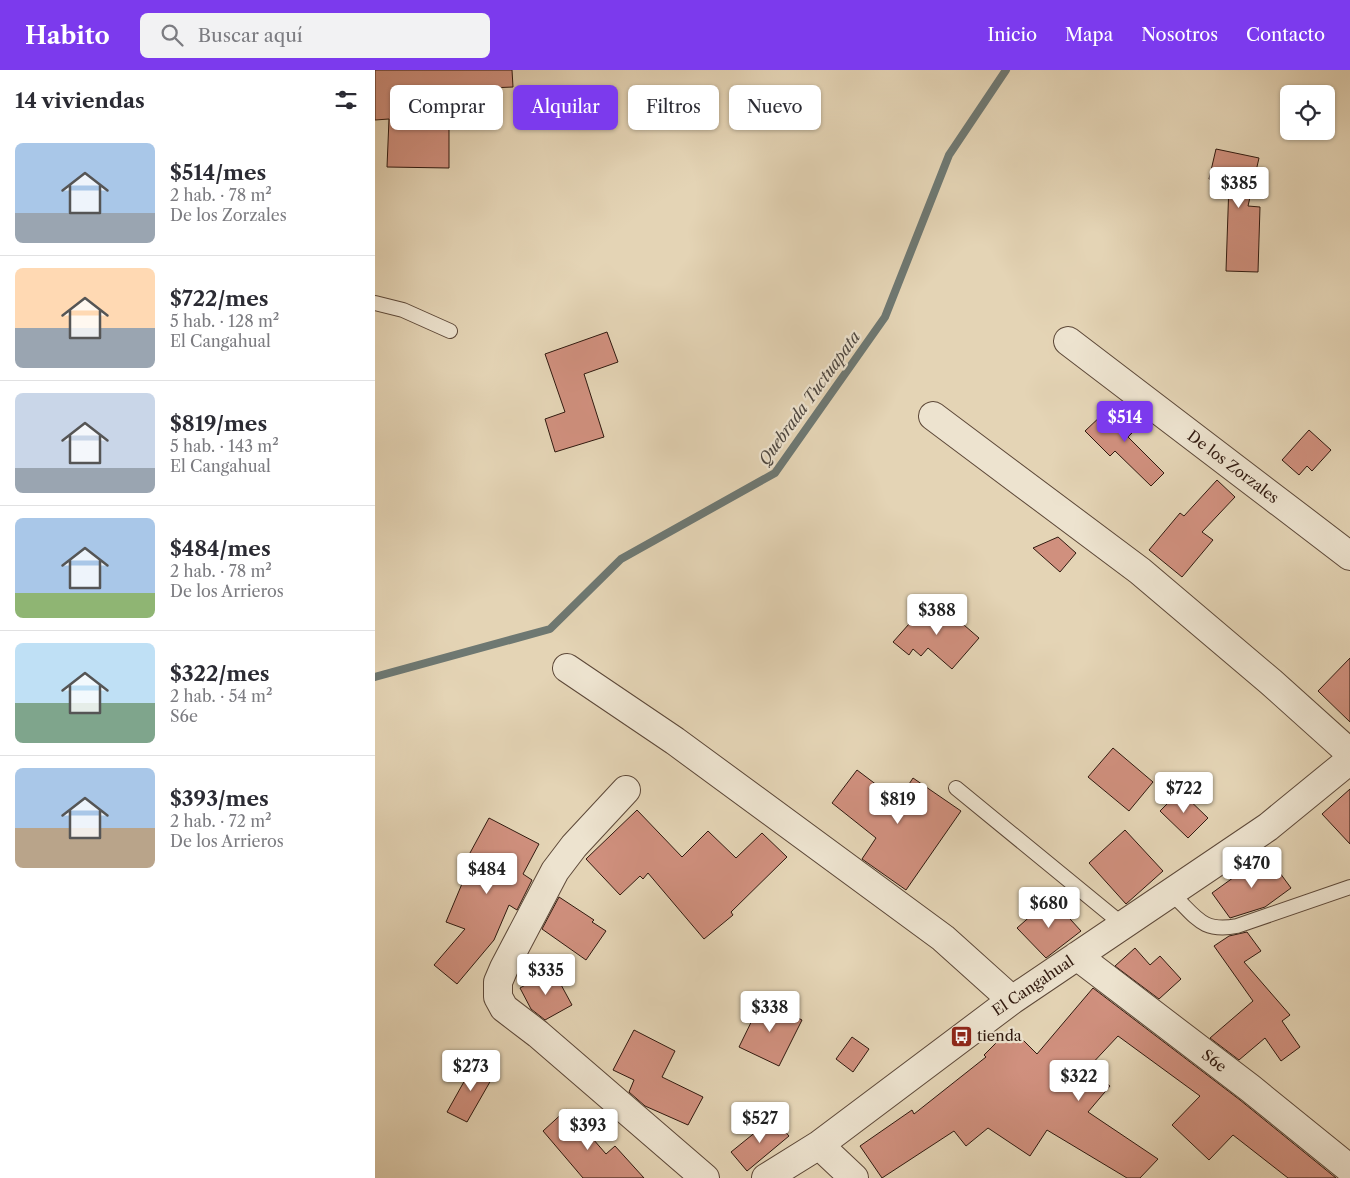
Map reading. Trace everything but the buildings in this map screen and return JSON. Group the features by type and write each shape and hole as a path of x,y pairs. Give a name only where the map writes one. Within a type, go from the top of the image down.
{"street":[{"name":"De los Zorzales","path":"1068,341 1350,556"},
{"path":"933,416 1139,571 1271,682 1350,753"},
{"path":"567,668 675,741 943,938 1011,1000"},
{"name":"El Cangahual","path":"766,1178 819,1145 1011,1000 1268,827 1350,760"},
{"path":"626,790 574,846 555,871 504,968 498,982 498,998 504,1008 705,1178"},
{"name":"S6e","path":"1077,956 1242,1082 1350,1168"},
{"path":"819,1145 854,1178"}],"lane":[{"path":"375,303 403,310 450,331"},
{"path":"956,788 1122,924"},
{"path":"1171,893 1207,927 1222,929 1237,926 1350,887"}],"waterway":[{"name":"Quebrada Tuctuapata","path":"375,677 550,629 621,559 775,473 885,317 949,155 1006,70"}],"place":[{"name":"tienda","path":"961,1036"}]}
